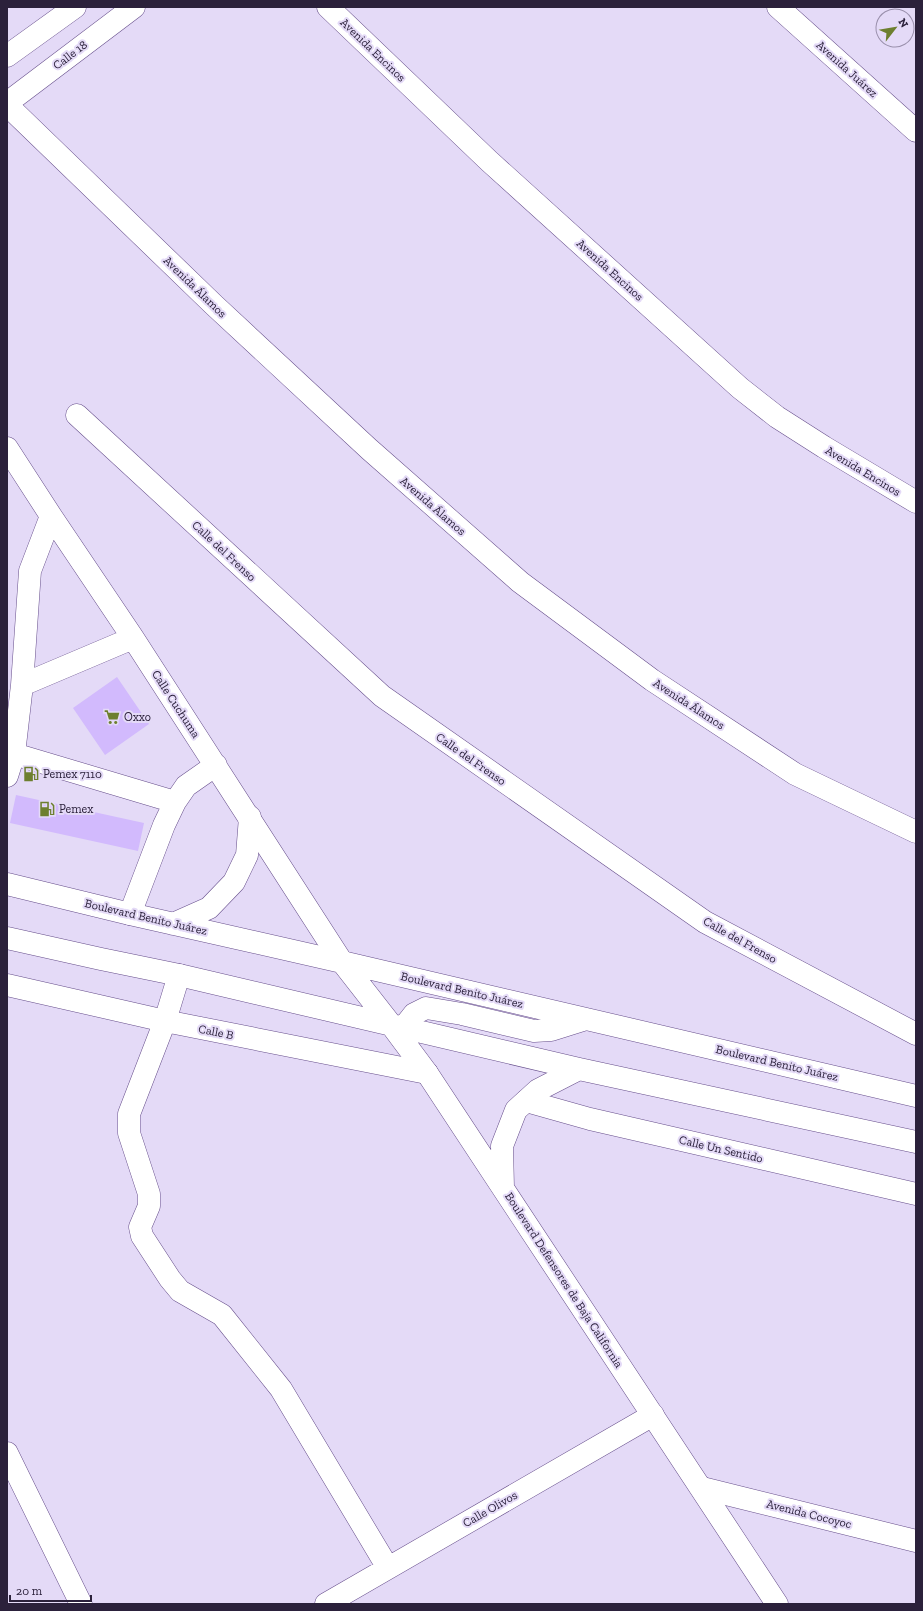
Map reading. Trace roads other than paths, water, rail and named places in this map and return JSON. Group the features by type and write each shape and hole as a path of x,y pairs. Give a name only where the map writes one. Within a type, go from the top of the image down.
{"street":[{"path":"7,56 75,7"},
{"name":"Calle 18","path":"7,104 134,7"},
{"name":"Avenida Encinos","path":"328,7 489,161 740,388 777,417 916,502"},
{"name":"Avenida Juárez","path":"778,7 916,131"},
{"name":"Avenida Álamos","path":"7,104 260,348 369,449 520,582 652,680 795,774 916,832"},
{"name":"Calle del Frenso","path":"77,415 382,696 705,922 916,1034"},
{"name":"Calle Cuchuma","path":"7,448 250,817 342,962"},
{"path":"7,776 14,754 22,685 30,571 51,516"},
{"path":"22,685 133,638"},
{"path":"14,754 175,802"},
{"path":"130,914 164,826 175,802 186,786 216,765"},
{"path":"173,924 209,908 234,882 247,855 250,817"},
{"name":"Boulevard Benito Juárez","path":"7,884 130,914 916,1096"},
{"path":"7,938 179,975 579,1069 916,1142"},
{"name":"Boulevard Defensores de Baja California","path":"342,962 398,1027 777,1604"},
{"path":"179,975 165,1022 129,1114 129,1134 149,1194 149,1206 140,1227 142,1236 170,1280 180,1291 222,1315 281,1389 388,1568"},
{"name":"Calle B","path":"7,985 165,1022 427,1073"},
{"path":"398,1027 414,1014 426,1008 462,1014 534,1031 551,1030 587,1019"},
{"path":"503,1188 502,1146 516,1110 538,1090 579,1069"},
{"name":"Calle Un Sentido","path":"526,1101 590,1119 916,1194"},
{"name":"Calle Olivos","path":"326,1604 653,1415"},
{"path":"7,1453 12,1478 81,1604"},
{"name":"Avenida Cocoyoc","path":"702,1488 916,1541"}],"place":[{"name":"Oxxo","path":"112,717"},
{"name":"Pemex 7110","path":"31,774"},
{"name":"Pemex","path":"47,809"}]}
